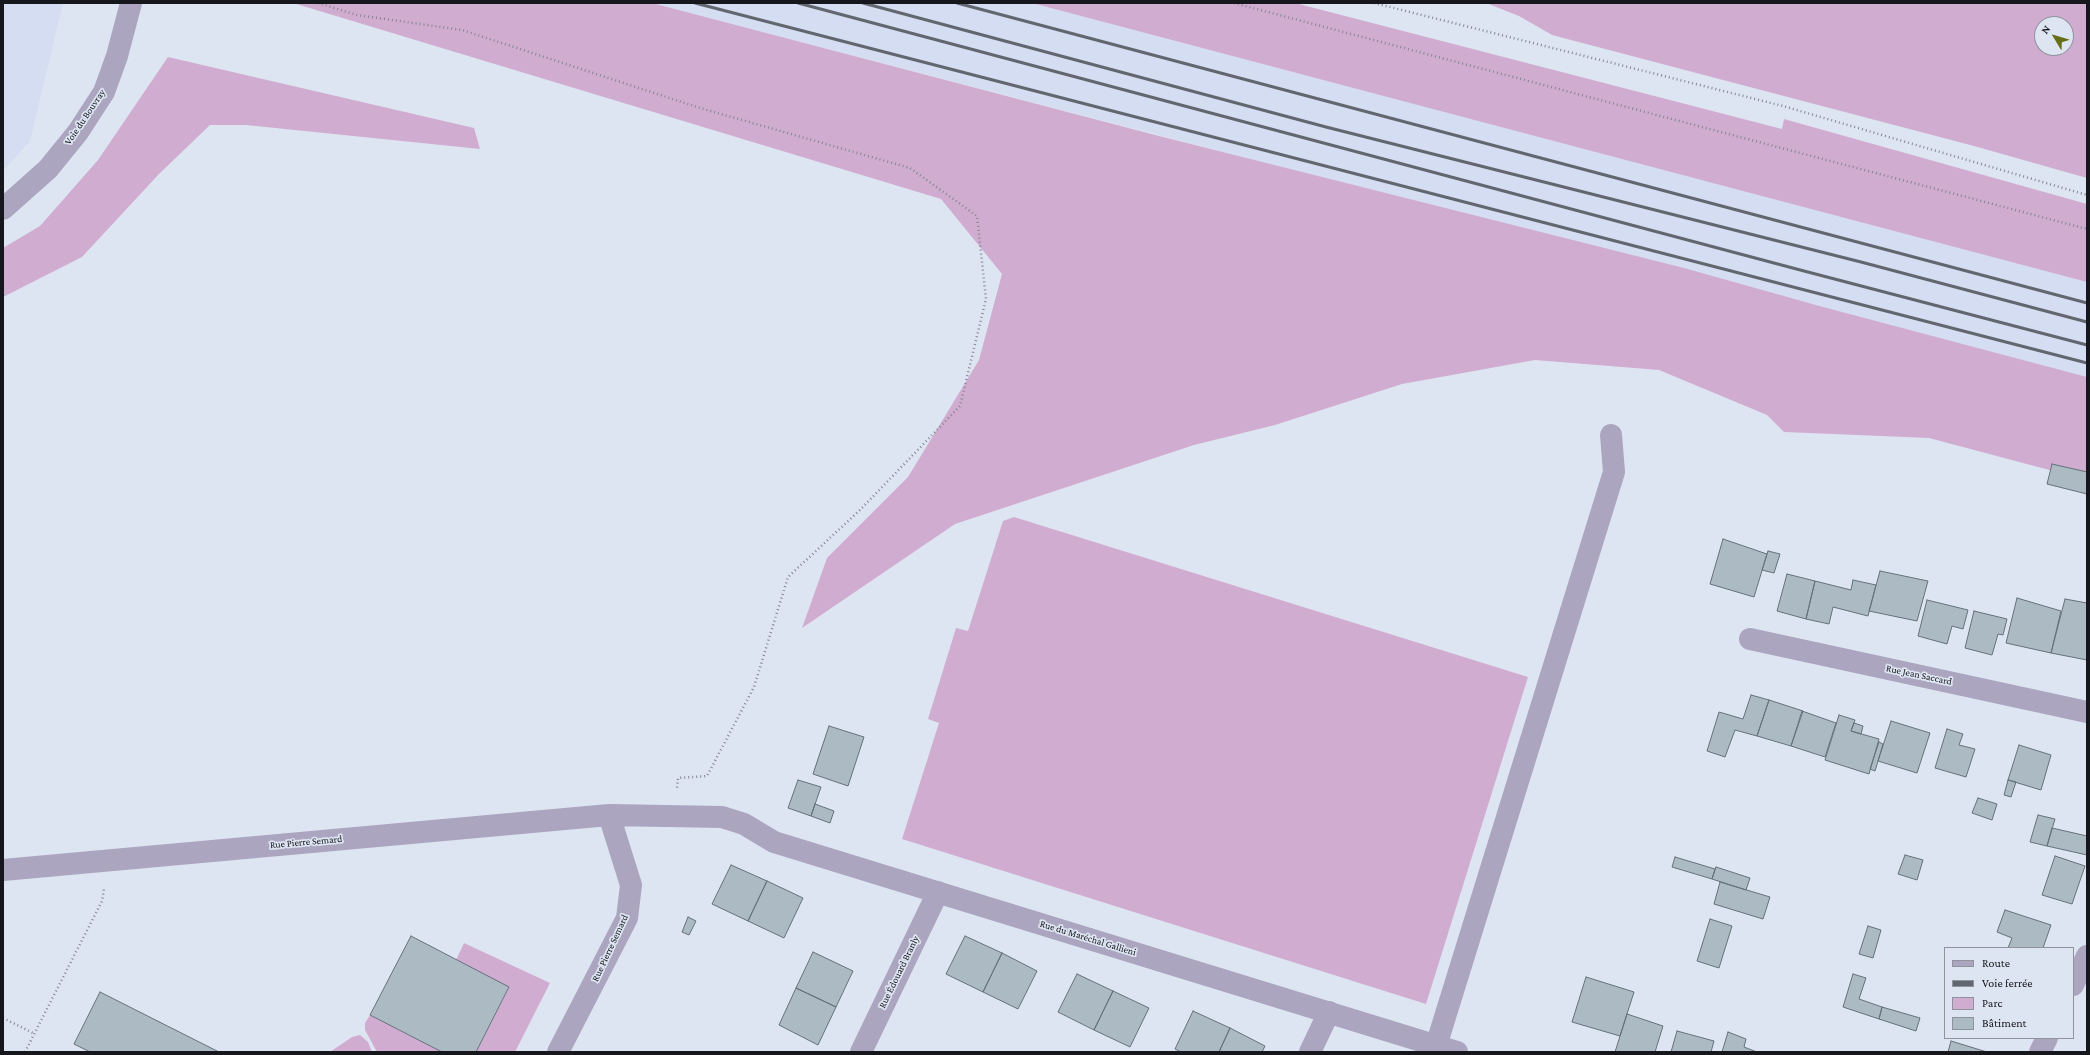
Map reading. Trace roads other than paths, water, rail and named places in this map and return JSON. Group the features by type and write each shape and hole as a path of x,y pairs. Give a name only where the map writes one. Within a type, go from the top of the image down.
{"street":[{"name":"Voie du Bouvray","path":"3,209 48,169 78,132 104,92 131,3"},
{"path":"1436,1046 1614,472 1611,435"},
{"name":"Rue Jean Saccard","path":"1750,639 2087,712"},
{"name":"Rue Pierre Semard","path":"558,1052 627,918 631,885 609,815"},
{"name":"Rue Pierre Semard","path":"3,870 609,815 722,817"},
{"name":"Rue du Maréchal Gallieni","path":"722,817 744,824 774,842 1456,1052"},
{"name":"Rue Édouard Branly","path":"861,1052 938,892"},
{"path":"2074,983 2087,956"},
{"path":"1310,1052 1329,1012"},
{"path":"2040,1052 2046,1039"}],"railway":[{"path":"695,3 2087,363"},
{"path":"798,3 2087,345"},
{"path":"863,3 1326,127 1861,262 2087,322"},
{"path":"957,3 2087,303"}]}
